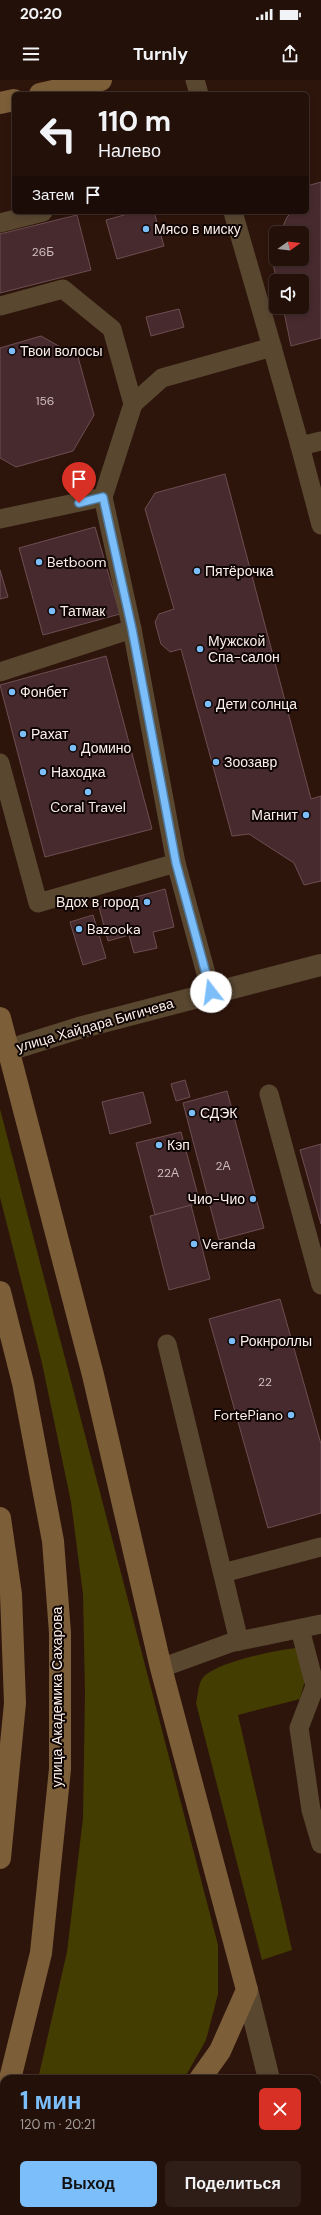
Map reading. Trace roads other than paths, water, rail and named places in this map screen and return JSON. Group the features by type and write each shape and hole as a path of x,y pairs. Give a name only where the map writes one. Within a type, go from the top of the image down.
{"main road":[{"path":"49,92 101,80"},
{"path":"0,103 12,100"},
{"path":"0,1018 94,1375 161,1668 247,1990 220,2051 203,2075"},
{"name":"улица Академика Сахарова","path":"0,1292 23,1383 53,1541 60,1633 60,1769 41,1953 11,2075"},
{"path":"0,1518 11,1594 14,1703 4,1828 0,1858"},
{"path":"0,1761 4,1828"}],"street":[{"name":"улица Хайдара Бигичева","path":"9,1050 79,1028 211,992 321,965"},
{"path":"247,1990 268,2075"}],"lane":[{"path":"195,80 198,92"},
{"path":"0,224 37,214"},
{"path":"234,214 321,525"},
{"path":"0,306 63,289 112,329 132,404"},
{"path":"211,992 176,863 132,629 103,497 132,404 162,378 272,347"},
{"path":"300,446 321,441"},
{"path":"0,519 103,497"},
{"path":"0,672 132,629"},
{"path":"0,763 38,902 176,863"},
{"path":"269,1094 321,1285"},
{"path":"167,1344 240,1641"},
{"path":"223,1574 321,1547"},
{"path":"161,1668 240,1641 321,1624"},
{"path":"300,1629 315,1686 299,1728 311,1810 321,1844"}],"place":[{"name":"Мясо в миску","path":"146,229"},
{"name":"Твои волосы","path":"12,351"},
{"name":"Betboom","path":"39,562"},
{"name":"Пятёрочка","path":"197,571"},
{"name":"Татмак","path":"52,611"},
{"name":"Мужской Спа-салон","path":"200,649"},
{"name":"Фонбет","path":"12,692"},
{"name":"Дети солнца","path":"208,704"},
{"name":"Рахат","path":"23,734"},
{"name":"Домино","path":"73,748"},
{"name":"Зоозавр","path":"216,762"},
{"name":"Находка","path":"43,772"},
{"name":"Coral Travel","path":"88,792"},
{"name":"Магнит","path":"306,815"},
{"name":"Вдох в город","path":"147,902"},
{"name":"Bazooka","path":"79,929"},
{"name":"СДЭК","path":"192,1113"},
{"name":"Кэп","path":"159,1145"},
{"name":"Чио-Чио","path":"253,1199"},
{"name":"Veranda","path":"194,1244"},
{"name":"Рокнроллы","path":"232,1341"},
{"name":"FortePiano","path":"291,1415"}]}
